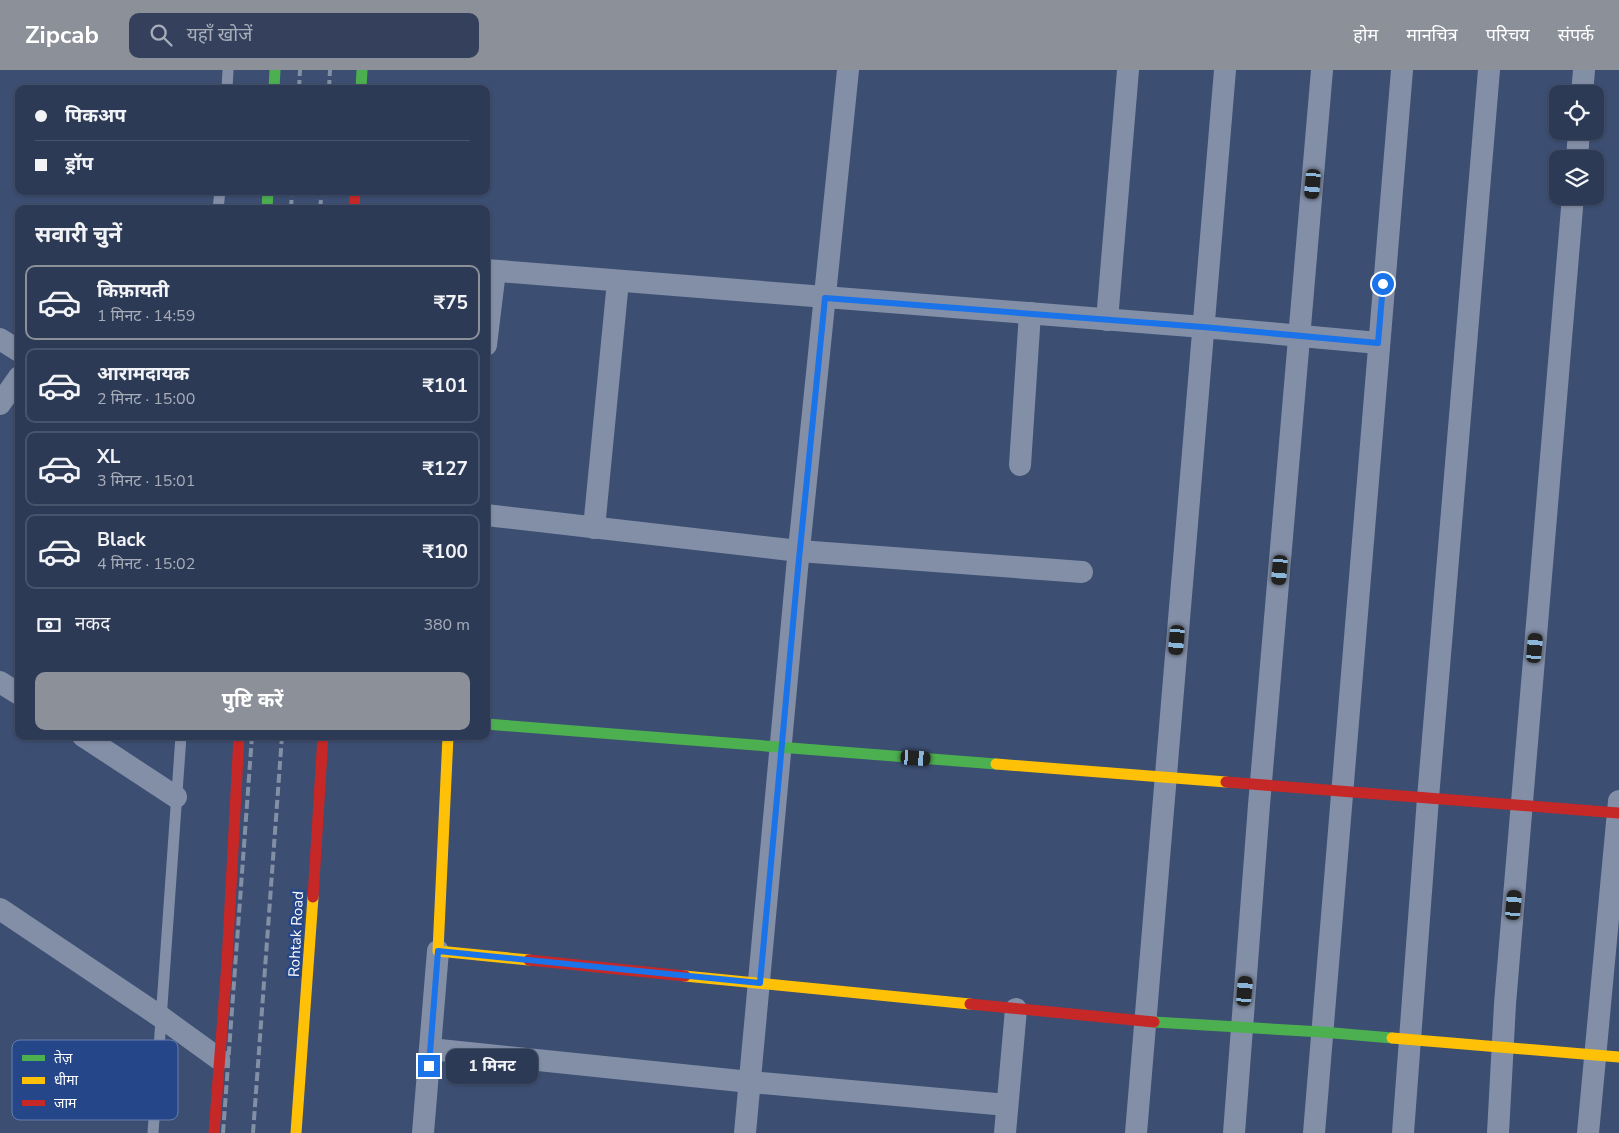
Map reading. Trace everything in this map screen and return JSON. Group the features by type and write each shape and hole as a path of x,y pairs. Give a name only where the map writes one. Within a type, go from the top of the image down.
{"main road":[{"path":"274,85 275,70"},
{"path":"361,85 362,70"},
{"path":"490,724 1522,805 1619,807"},
{"path":"214,1133 227,963 239,740"},
{"name":"Rohtak Road","path":"296,1133 308,980 323,740"},
{"path":"448,740 438,951 1145,1022 1322,1032 1619,1057"}],"street":[{"path":"745,1133 799,551 848,70"},
{"path":"1107,320 1128,70"},
{"path":"1136,1133 1225,70"},
{"path":"1234,1133 1261,785 1322,70"},
{"path":"1314,1133 1402,70"},
{"path":"1403,1133 1428,798 1489,70"},
{"path":"1583,85 1584,70"},
{"path":"1498,1133 1505,1004 1572,205"},
{"path":"490,285 491,270 1203,327 1378,343"},
{"path":"594,528 618,281"},
{"path":"1020,465 1030,313"},
{"path":"0,339 15,348"},
{"path":"0,404 15,383"},
{"path":"490,515 799,551 1082,572"},
{"path":"0,682 15,691"},
{"path":"89,740 176,797"},
{"path":"1588,1133 1619,807"},
{"path":"0,909 161,1016 219,1058"},
{"path":"423,1133 438,951"},
{"path":"1005,1133 1016,1009"},
{"path":"430,1049 750,1082 1007,1105"}],"lane":[{"path":"227,85 228,70"},
{"path":"159,1040 180,740"},
{"path":"153,1133 154,1120"}],"railway":[{"path":"299,85 300,70"},
{"path":"329,85 330,70"},
{"path":"291,205 292,195"},
{"path":"320,205 322,195"},
{"path":"223,1133 252,740"},
{"path":"253,1133 282,740"}],"traffic: fast":[{"path":"274,85 275,70"},
{"path":"361,85 362,70"},
{"path":"267,205 268,195"},
{"path":"490,724 996,764"},
{"path":"1154,1022 1392,1038"}],"traffic: slow":[{"path":"448,740 438,951 529,960"},
{"path":"996,764 1226,782"},
{"path":"296,1133 313,897"},
{"path":"685,976 970,1004"},
{"path":"1392,1038 1619,1057"}],"traffic: jam":[{"path":"354,205 355,195"},
{"path":"214,1133 227,963 239,740"},
{"path":"313,897 323,740"},
{"path":"1226,782 1618,813"},
{"path":"529,960 685,976"},
{"path":"970,1004 1154,1022"}],"route":[{"path":"429,1066 438,951 760,983 825,298 1203,327 1378,343 1383,284"}]}
